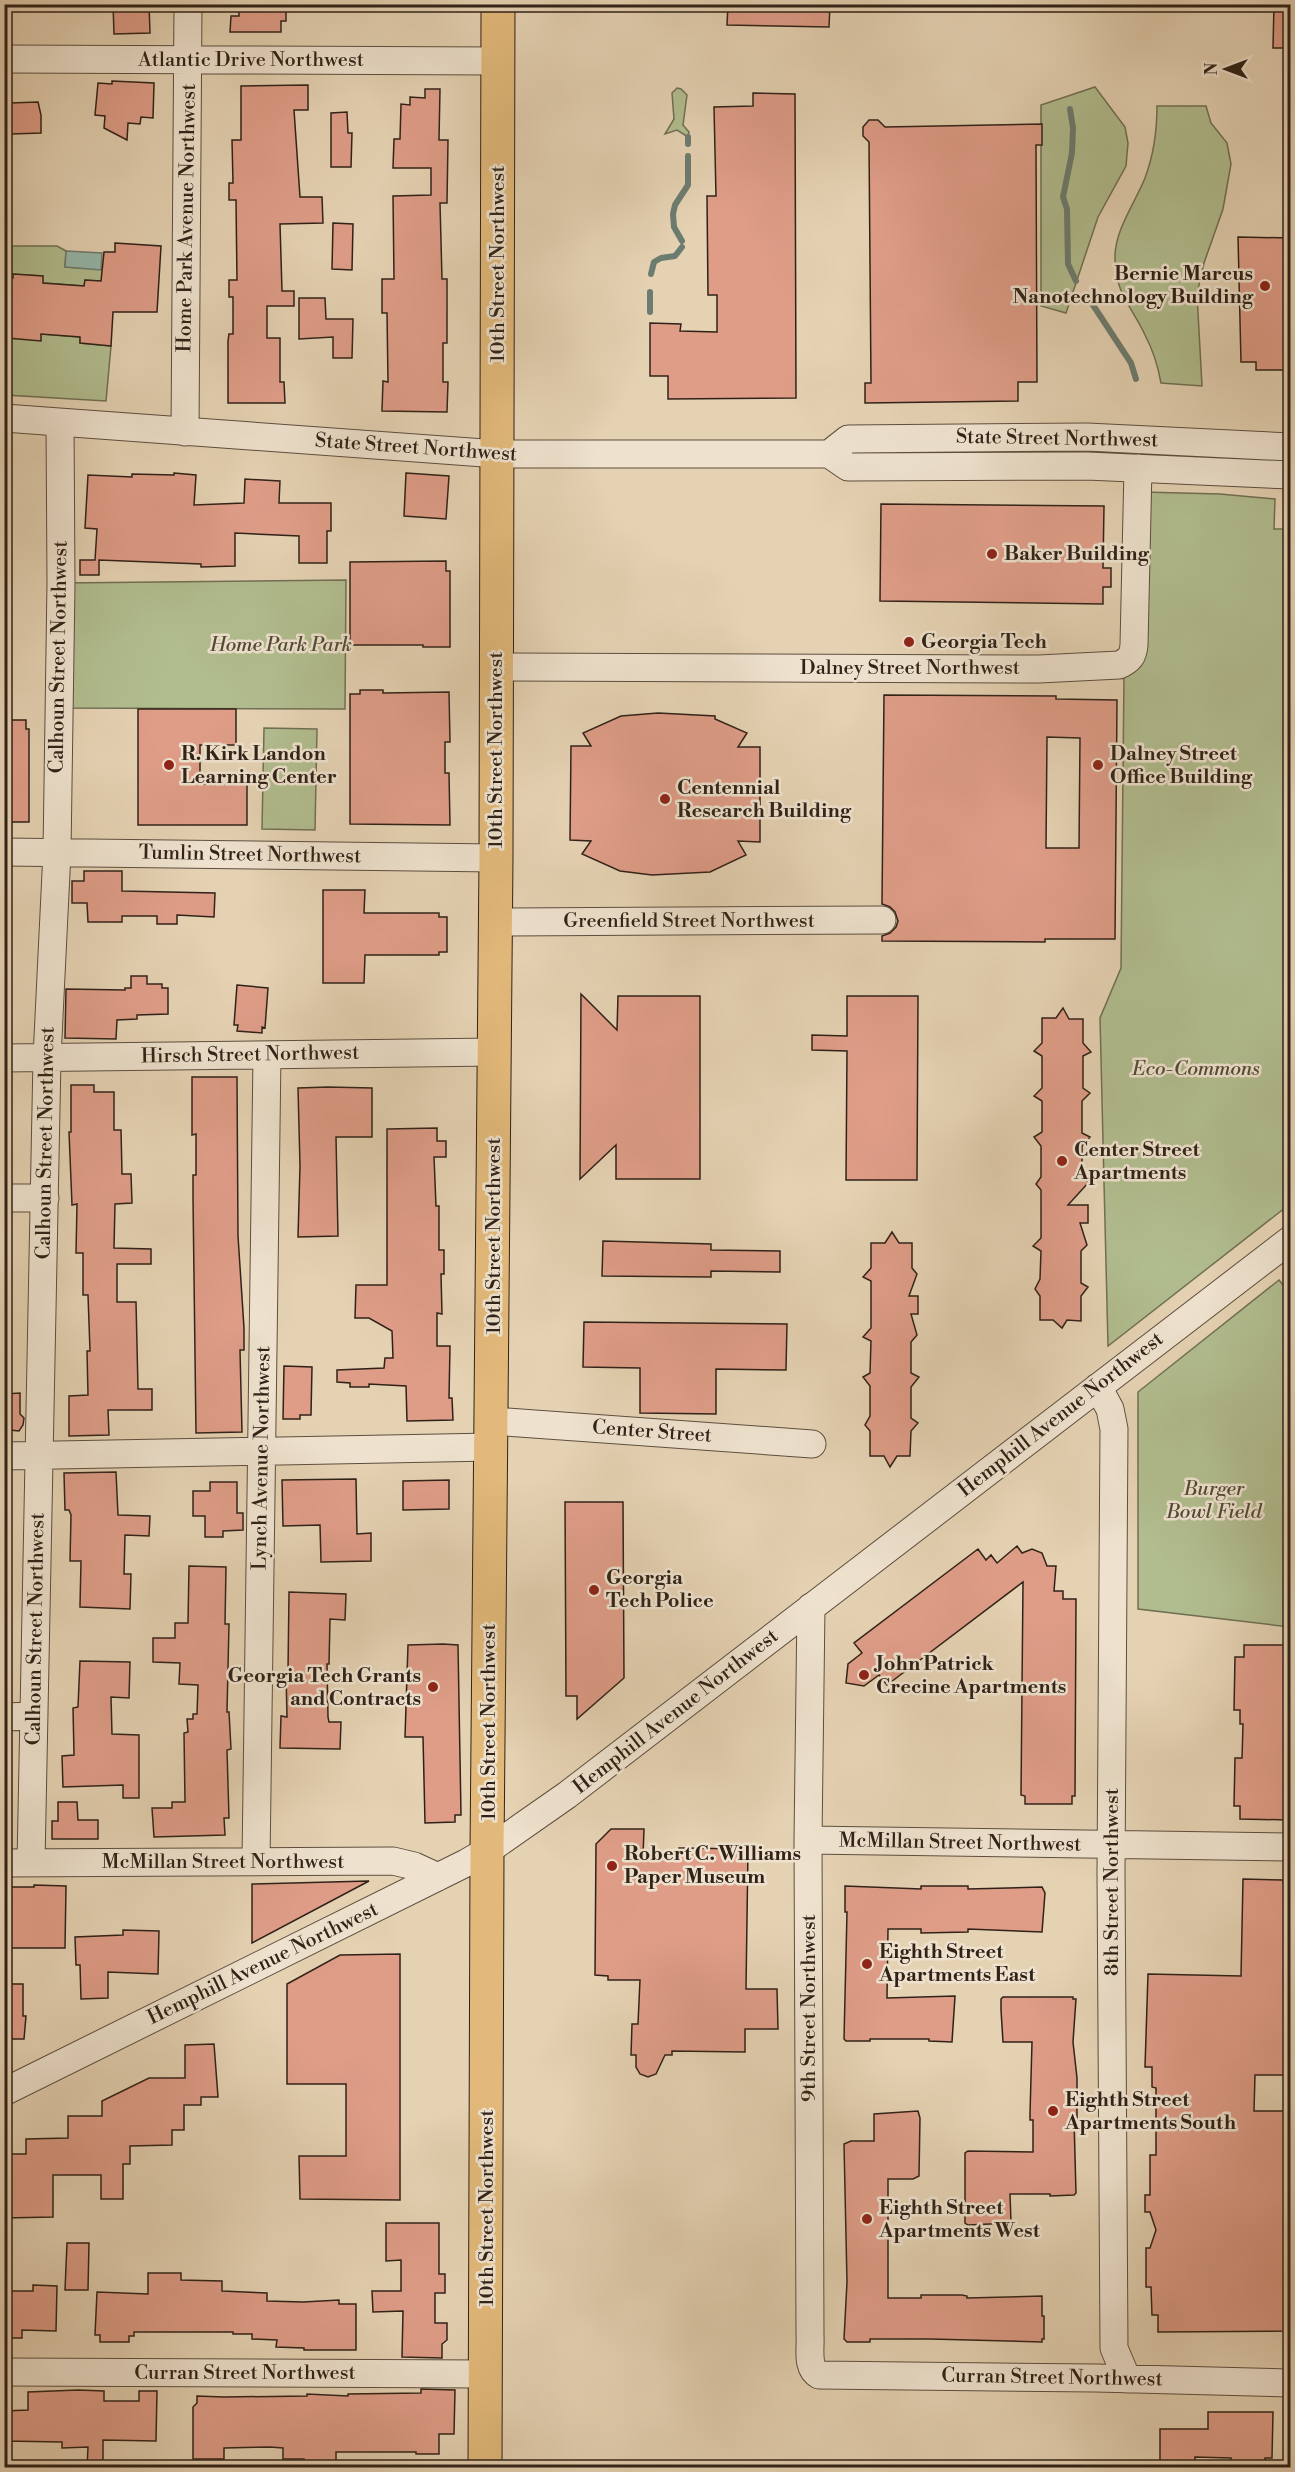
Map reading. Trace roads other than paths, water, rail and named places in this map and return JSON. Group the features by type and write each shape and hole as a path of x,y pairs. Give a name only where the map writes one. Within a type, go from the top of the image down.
{"main road":[{"name":"10th Street Northwest","path":"485,2468 487,1851 496,922 498,4"}],"street":[{"name":"Home Park Avenue Northwest","path":"185,432 189,4"},
{"name":"Atlantic Drive Northwest","path":"4,59 498,61"},
{"name":"State Street Northwest","path":"4,418 498,454 829,454 848,467 1087,466 1290,475"},
{"name":"Calhoun Street Northwest","path":"31,1863 47,1058 57,852 61,583 60,422"},
{"name":"State Street Northwest","path":"829,454 848,439 1087,437 1290,447"},
{"name":"Dalney Street Northwest","path":"496,666 1039,669 1119,665 1133,654 1134,645 1138,468"},
{"name":"Tumlin Street Northwest","path":"4,852 496,858"},
{"name":"Greenfield Street Northwest","path":"496,922 882,920"},
{"name":"Hirsch Street Northwest","path":"4,1058 495,1052"},
{"name":"Lynch Avenue Northwest","path":"256,1861 267,1055"},
{"path":"4,1198 45,1198"},
{"name":"Hemphill Avenue Northwest","path":"4,2092 487,1851 567,1795 1290,1240"},
{"name":"8th Street Northwest","path":"1098,1387 1110,1409 1114,1429 1112,1844 1114,2348 1127,2379"},
{"name":"Center Street","path":"4,1456 262,1450 492,1434 812,1444"},
{"name":"9th Street Northwest","path":"812,1607 808,1840 811,2365 814,2372"},
{"path":"4,1717 34,1716"},
{"name":"McMillan Street Northwest","path":"808,1840 1290,1847"},
{"name":"McMillan Street Northwest","path":"4,1863 393,1861 414,1866 438,1877"},
{"name":"Curran Street Northwest","path":"4,2372 486,2374"},
{"name":"Curran Street Northwest","path":"814,2372 819,2375 1290,2383"}],"waterway":[{"path":"1070,109 1073,128 1072,153 1063,197 1067,209 1068,264 1076,281"},
{"path":"688,137 688,144"},
{"path":"682,241 674,227 673,214 675,205 688,185 688,156"},
{"path":"651,274 654,262 661,258 675,256 682,247"},
{"path":"650,292 650,312"},
{"path":"1093,305 1131,363 1136,379"}],"place":[{"name":"Bernie Marcus Nanotechnology Building","path":"1265,286"},
{"name":"Baker Building","path":"992,554"},
{"name":"Georgia Tech","path":"909,642"},
{"name":"R. Kirk Landon Learning Center","path":"169,765"},
{"name":"Dalney Street Office Building","path":"1098,765"},
{"name":"Centennial Research Building","path":"665,799"},
{"name":"Center Street Apartments","path":"1062,1161"},
{"name":"Georgia Tech Police","path":"594,1590"},
{"name":"John Patrick Crecine Apartments","path":"864,1675"},
{"name":"Georgia Tech Grants and Contracts","path":"433,1687"},
{"name":"Robert C. Williams Paper Museum","path":"612,1866"},
{"name":"Eighth Street Apartments East","path":"867,1964"},
{"name":"Eighth Street Apartments South","path":"1053,2111"},
{"name":"Eighth Street Apartments West","path":"867,2219"}],"park label":[{"name":"Home Park Park","path":"281,645"},
{"name":"Eco-Commons","path":"1196,1069"},
{"name":"Burger Bowl Field","path":"1214,1500"}]}
